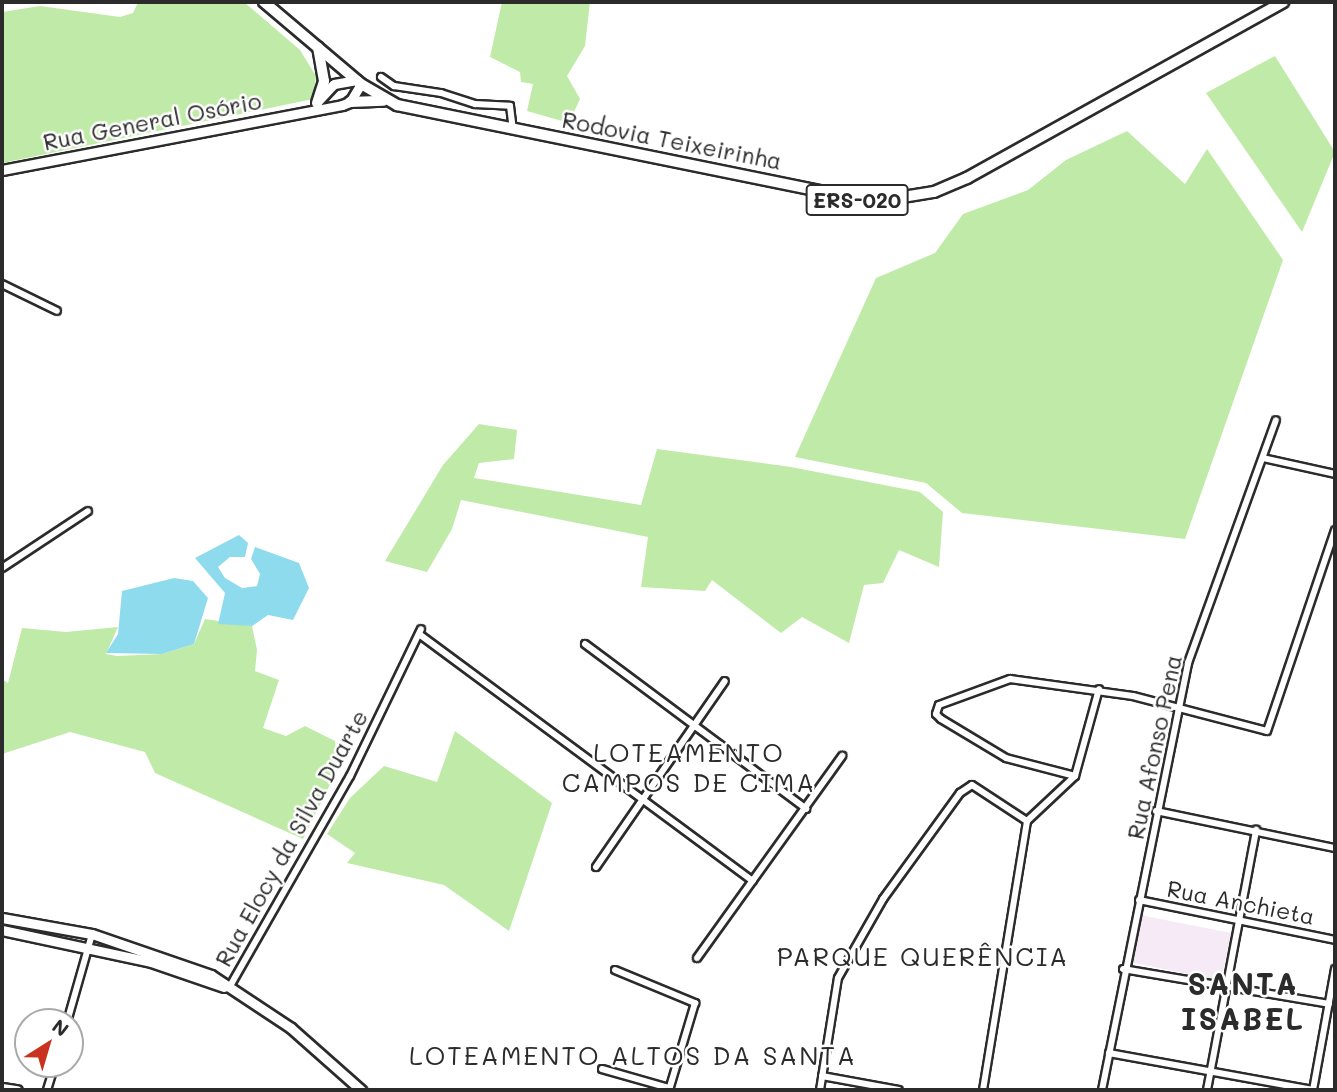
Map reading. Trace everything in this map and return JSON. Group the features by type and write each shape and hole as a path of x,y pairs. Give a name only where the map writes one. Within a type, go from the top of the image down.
{"main road":[{"name":"ERS-020","path":"264,2 317,48"},
{"name":"Rodovia Teixeirinha","path":"317,48 359,82 395,104 475,123 847,199 899,201 967,178 1283,2"},
{"path":"313,106 324,80 317,48"},
{"path":"359,82 350,102 395,104"},
{"name":"Rua General Osório","path":"313,106 334,84 359,82"},
{"name":"Rua General Osório","path":"2,170 313,106 350,102"},
{"path":"2,918 92,934 192,966 291,1028 361,1090"},
{"path":"2,930 89,947 229,988"},
{"path":"348,1079 349,1090"},
{"path":"2,1088 17,1090"}],"street":[{"path":"380,77 406,88 475,104 510,106 513,130"},
{"path":"395,104 406,88"},
{"path":"475,104 475,123"},
{"path":"2,284 57,311"},
{"name":"Rua Afonso Pena","path":"1102,1090 1123,969 1188,663 1276,421"},
{"path":"1263,458 1335,474"},
{"path":"2,568 88,512"},
{"path":"1075,776 1006,758 936,711 939,705 1010,679 1099,690 1178,706 1267,731 1335,530"},
{"name":"Rua Elocy da Silva Duarte","path":"229,988 350,776 420,631 643,797"},
{"path":"585,644 806,809"},
{"path":"596,867 725,681"},
{"path":"984,1090 1027,821 1075,776 1099,690"},
{"path":"697,958 842,756"},
{"path":"820,1090 838,978 883,900 960,793 972,785 1027,821"},
{"path":"643,797 753,881"},
{"path":"1156,811 1335,848"},
{"path":"1207,1090 1256,830"},
{"name":"Rua Anchieta","path":"1139,900 1335,940"},
{"path":"71,1008 92,934"},
{"path":"1123,969 1329,1004"},
{"path":"1109,1053 1313,1090 1335,969"},
{"path":"602,1069 669,1089 695,1003 614,970"},
{"path":"822,1076 900,1090"}],"shaded area":[{"path":"1140,915 1231,933 1221,981 1130,962"}],"green space":[{"path":"138,2 244,2 300,50 316,76 313,99 2,163 2,12 40,6 120,17 133,13"},
{"path":"502,2 590,2 585,46 567,76 580,99 569,123 527,111 533,84 521,82 520,72 490,57"},
{"path":"1275,56 1335,152 1302,232 1206,93"},
{"path":"1127,131 1185,184 1207,149 1283,260 1185,539 962,513 926,483 795,457 876,278 935,253 963,214 1028,190 1066,160"},
{"path":"479,424 517,430 514,459 479,463 474,478 641,505 657,449 791,467 920,492 943,512 939,567 899,550 883,583 864,585 849,643 802,617 781,633 712,580 705,591 641,587 648,537 461,500 452,529 427,572 385,561 443,465"},
{"path":"205,619 252,626 257,650 255,671 279,680 263,728 286,736 305,726 335,741 338,768 303,839 155,773 145,752 70,732 2,754 2,679 8,683 22,628 66,632 118,627 106,654 162,654 194,644"},
{"path":"455,731 552,803 509,931 444,885 347,863 355,853 327,834 350,798 384,766 437,782"}],"water":[{"path":"239,535 248,543 245,557 230,557 218,567 225,578 242,588 257,586 260,574 251,559 255,547 299,563 309,588 293,620 268,615 252,626 218,624 225,593 195,558"},
{"path":"174,578 193,581 208,598 194,644 162,654 106,653 118,634 122,591"}],"district":[{"name":"LOTEAMENTO CAMPOS DE CIMA","path":"689,768"},
{"name":"PARQUE QUERÊNCIA","path":"923,957"},
{"name":"SANTA ISABEL","path":"1243,1000"},
{"name":"LOTEAMENTO ALTOS DA SANTA","path":"633,1056"}]}
